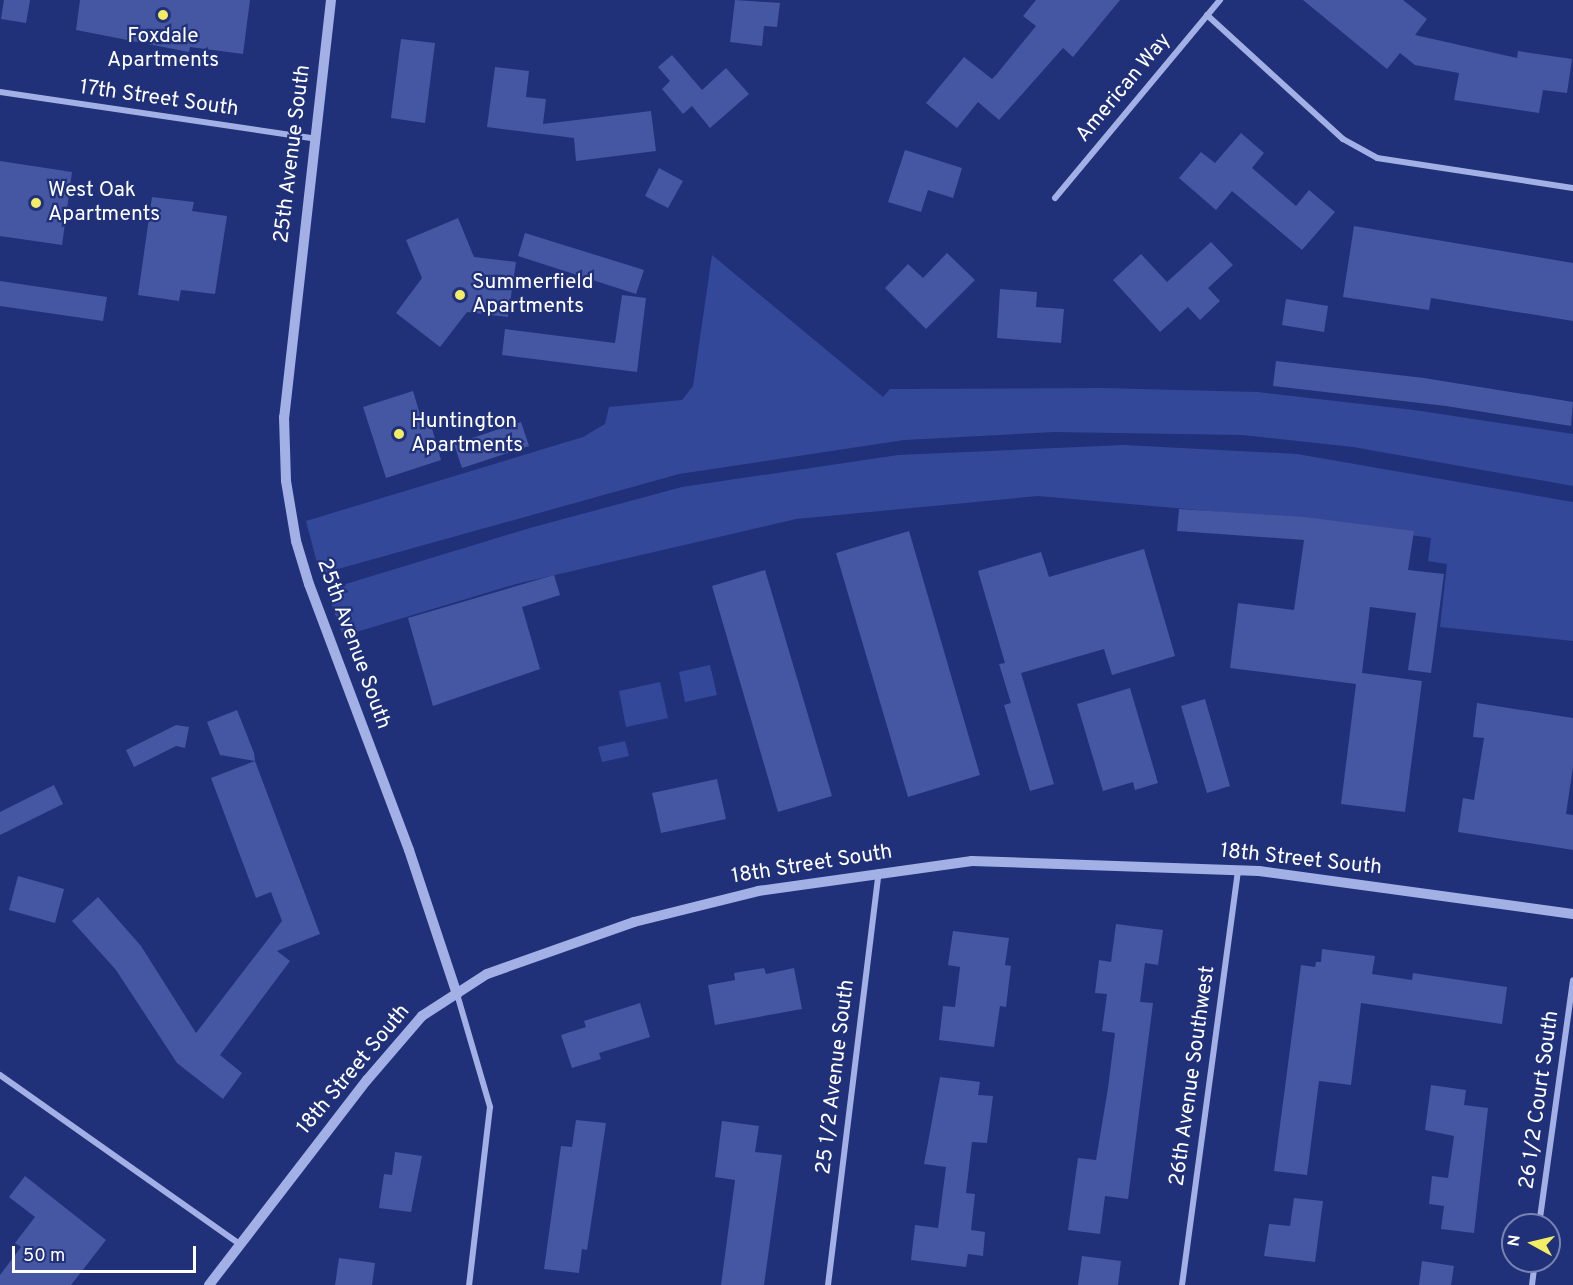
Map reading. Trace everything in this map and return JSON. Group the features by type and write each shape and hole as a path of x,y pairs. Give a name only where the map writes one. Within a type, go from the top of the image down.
{"street":[{"name":"25th Avenue South","path":"332,0 313,138 284,417 286,481 296,541 457,994 490,1107 469,1285"},
{"name":"American Way","path":"1054,198 1220,0"},
{"path":"1207,15 1343,139 1377,158 1573,188"},
{"name":"17th Street South","path":"0,92 313,138"},
{"name":"18th Street South","path":"209,1285 422,1016 487,974 634,922 758,891 879,872 972,861 1238,871 1332,880 1573,914"},
{"name":"26th Avenue Southwest","path":"1182,1285 1238,871"},
{"name":"25 1/2 Avenue South","path":"828,1285 879,872"},
{"name":"26 1/2 Court South","path":"1541,1213 1573,980"},
{"path":"0,1075 240,1244"}],"shaded area":[{"path":"712,255 883,397 890,389 1102,388 1257,392 1414,410 1573,434 1573,486 1353,447 1242,435 1054,432 904,440 679,474 320,574 306,521 583,437 605,424 609,407 682,400 693,386"},
{"path":"1124,445 1297,454 1573,502 1573,641 1440,627 1447,564 1428,561 1431,538 1300,519 1038,496 796,519 516,584 343,636 326,590 530,528 682,487 898,455"},
{"path":"710,665 717,695 685,702 679,672"},
{"path":"660,682 668,718 626,727 619,691"},
{"path":"625,741 629,756 602,762 598,747"}],"building":[{"path":"4,0 30,0 26,23 1,19"},
{"name":"Foxdale Apartments","path":"80,0 250,0 243,54 190,47 189,52 76,30"},
{"path":"735,0 780,3 777,27 764,26 762,46 730,42"},
{"path":"1036,0 1120,0 1073,57 1063,48 999,120 978,102 957,128 926,103 964,57 992,79 1036,26 1023,16"},
{"path":"1303,0 1403,0 1427,19 1415,35 1517,58 1518,51 1572,59 1567,93 1543,90 1539,113 1454,100 1459,73 1415,65 1400,53 1387,69"},
{"path":"401,39 435,43 425,123 391,118"},
{"path":"672,55 702,90 726,68 749,94 710,128 692,106 683,114 662,89 670,81 658,67"},
{"path":"495,67 529,71 526,97 546,99 543,124 651,111 656,151 576,161 574,138 487,127"},
{"path":"1241,133 1264,153 1252,168 1296,206 1309,190 1335,212 1302,250 1232,191 1216,210 1179,178 1201,152 1215,163"},
{"path":"905,150 962,168 953,198 928,190 921,212 888,202"},
{"name":"West Oak Apartments","path":"0,161 72,172 62,245 0,236"},
{"path":"659,168 683,181 668,208 645,196"},
{"path":"152,197 194,202 192,211 227,216 215,294 181,290 179,301 138,295"},
{"name":"Summerfield Apartments","path":"458,218 474,257 516,262 508,317 467,312 440,347 396,313 422,278 406,240"},
{"path":"1354,226 1573,263 1573,321 1431,298 1429,310 1343,297"},
{"path":"525,233 644,270 636,294 518,256"},
{"path":"1211,242 1233,265 1208,288 1220,301 1200,320 1188,307 1160,332 1113,280 1141,254 1167,282"},
{"path":"947,253 975,280 926,329 885,288 908,264 923,278"},
{"path":"0,281 107,297 103,321 0,306"},
{"path":"1000,289 1037,292 1036,307 1064,309 1061,343 997,338"},
{"path":"622,295 646,298 637,372 502,355 505,329 615,343"},
{"path":"1286,299 1328,306 1324,332 1282,325"},
{"path":"1276,361 1424,378 1573,402 1571,426 1446,406 1273,386"},
{"name":"Huntington Apartments","path":"413,391 422,421 429,418 441,460 386,478 363,407"},
{"path":"521,422 529,446 462,468 454,444"},
{"path":"1179,509 1304,517 1414,531 1408,570 1444,574 1431,673 1408,670 1416,613 1370,607 1362,673 1422,681 1405,812 1341,804 1356,684 1230,668 1238,603 1294,610 1304,540 1177,531"},
{"path":"909,531 980,775 908,797 836,553"},
{"path":"1144,549 1175,656 1112,675 1104,649 1021,673 1054,784 1030,791 1004,705 1011,703 999,664 1005,663 978,571 1041,552 1049,577"},
{"path":"765,570 832,796 778,812 712,586"},
{"path":"554,575 560,595 522,607 540,669 433,706 408,618"},
{"path":"1130,688 1158,783 1135,790 1133,782 1103,791 1077,704"},
{"path":"1205,699 1230,786 1207,793 1181,706"},
{"path":"1477,703 1573,718 1573,767 1566,814 1573,815 1573,850 1458,832 1463,798 1474,800 1484,738 1473,737"},
{"path":"237,710 255,761 220,755 207,722"},
{"path":"176,725 189,727 185,748 176,746 134,767 126,750"},
{"path":"255,761 320,934 277,951 290,961 220,1055 242,1073 223,1099 177,1063 116,970 72,921 98,897 141,946 196,1033 282,921 271,892 256,898 211,778"},
{"path":"717,779 726,819 661,833 652,793"},
{"path":"54,785 63,804 0,835 0,812"},
{"path":"18,876 64,889 55,923 9,910"},
{"path":"1116,924 1163,930 1158,965 1145,963 1140,1002 1153,1003 1128,1199 1105,1196 1100,1234 1068,1230 1078,1158 1096,1160 1108,1088 1115,1033 1102,1031 1107,994 1095,993 1099,960 1111,962"},
{"path":"953,931 1009,938 1005,965 1011,966 1006,1007 1000,1006 994,1047 939,1040 943,1006 955,1007 960,967 948,965"},
{"path":"1322,949 1375,956 1372,974 1412,980 1413,973 1507,987 1502,1024 1361,1003 1351,1085 1319,1081 1307,1175 1274,1171 1301,965 1315,967 1316,962 1321,962"},
{"path":"764,968 766,974 794,968 802,1009 715,1025 708,985 735,980 734,973"},
{"path":"640,1003 650,1037 599,1053 601,1059 572,1068 561,1035 586,1027 584,1021"},
{"path":"940,1077 980,1082 978,1095 993,1096 987,1143 972,1142 966,1193 975,1194 971,1230 985,1232 983,1256 968,1254 966,1267 911,1260 915,1225 938,1228 946,1167 924,1164"},
{"path":"1431,1085 1466,1090 1464,1105 1488,1108 1474,1233 1441,1229 1444,1206 1429,1204 1432,1176 1448,1178 1454,1136 1425,1130"},
{"path":"576,1120 606,1123 587,1250 582,1249 579,1273 544,1269 561,1146 572,1147"},
{"path":"722,1121 759,1126 755,1152 782,1155 764,1285 721,1285 735,1180 715,1177"},
{"path":"395,1152 422,1156 411,1212 379,1208 384,1174 392,1175"},
{"path":"25,1176 106,1240 71,1285 0,1285 0,1275 21,1247 15,1243 35,1217 9,1197"},
{"path":"1294,1198 1323,1201 1315,1262 1264,1256 1269,1224 1290,1226"},
{"path":"1082,1256 1121,1261 1118,1285 1078,1285"},
{"path":"339,1258 375,1263 372,1285 335,1285"},
{"path":"1422,1261 1454,1266 1451,1285 1419,1285"}],"place":[{"name":"Foxdale Apartments","path":"163,15"},
{"name":"West Oak Apartments","path":"36,203"},
{"name":"Summerfield Apartments","path":"460,295"},
{"name":"Huntington Apartments","path":"399,434"}]}
